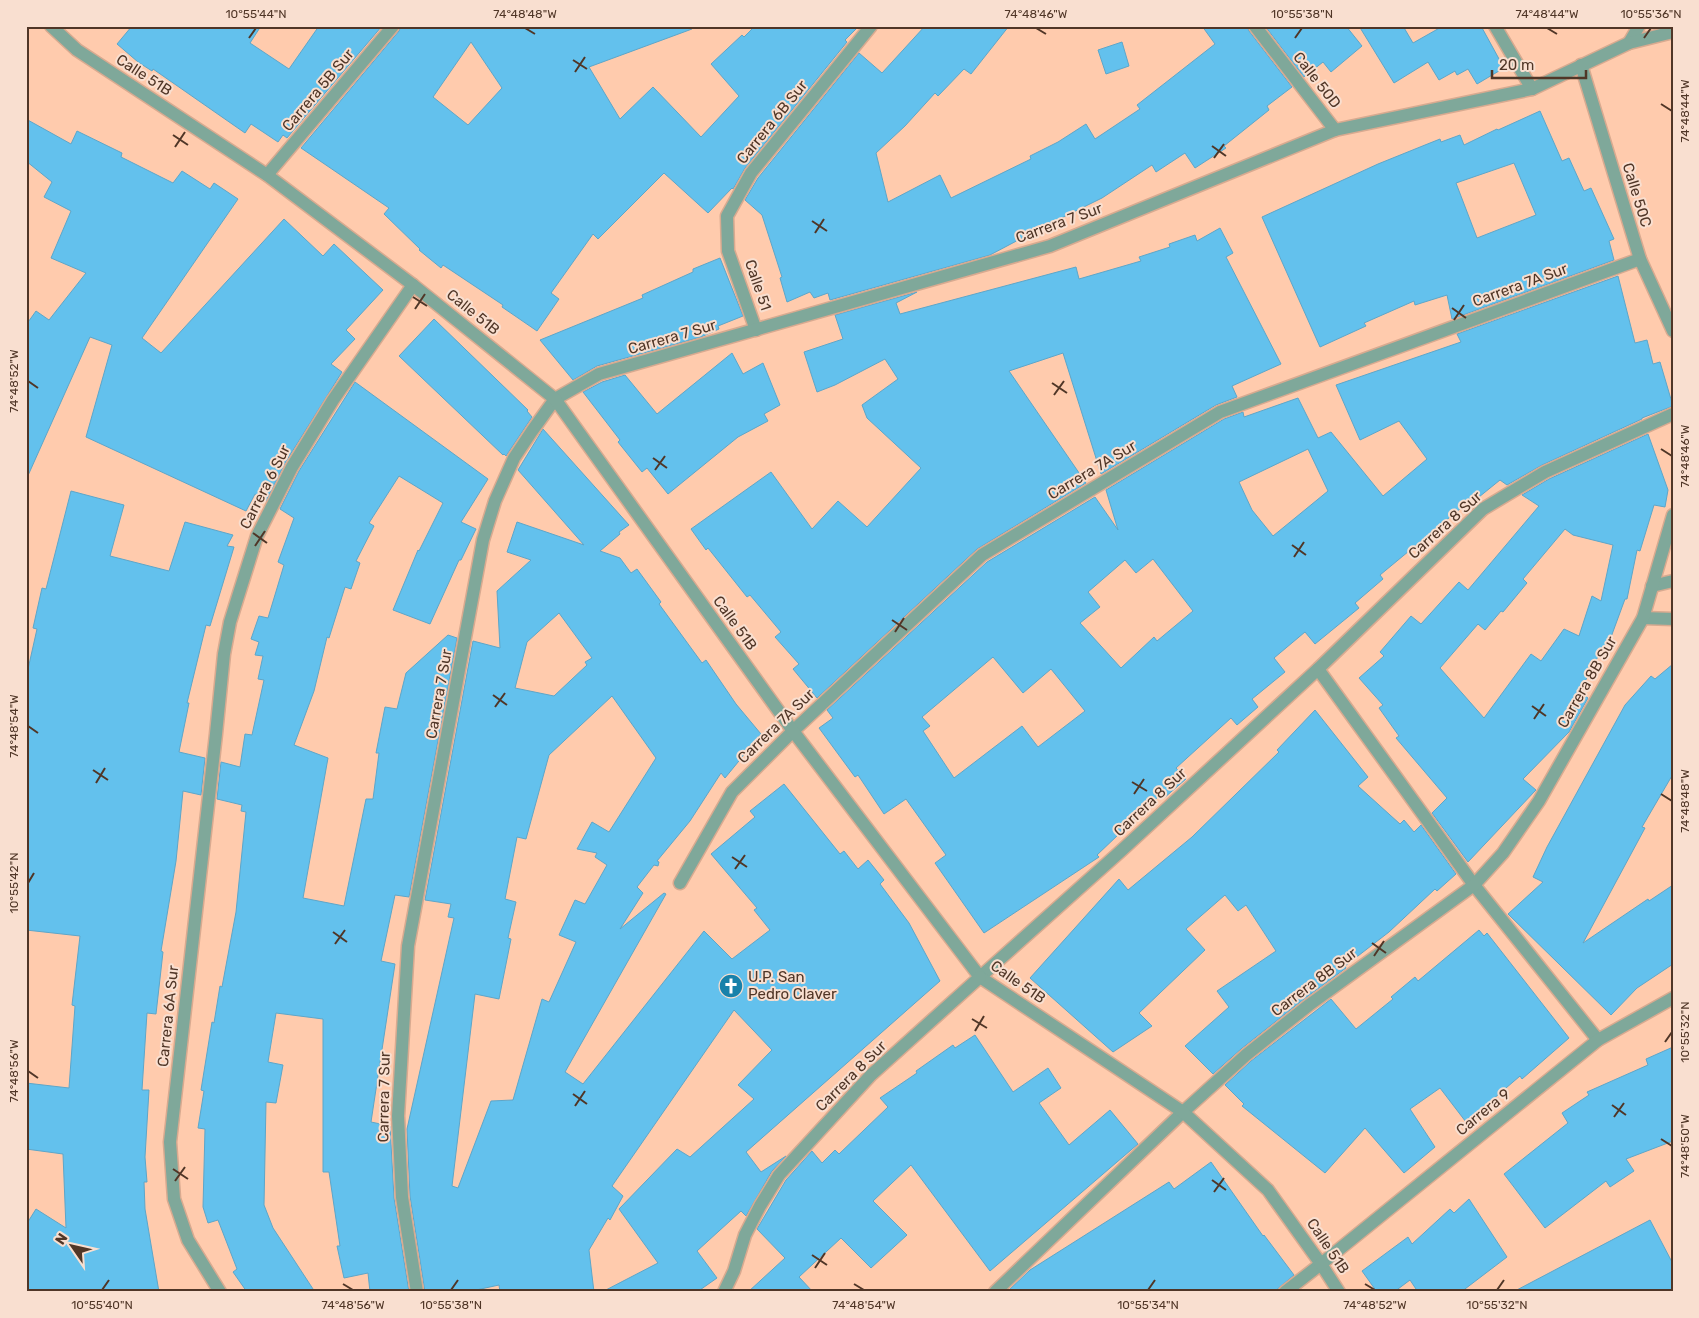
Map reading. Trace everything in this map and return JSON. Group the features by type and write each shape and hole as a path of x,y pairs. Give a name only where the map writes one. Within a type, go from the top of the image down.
{"street":[{"name":"Calle 51B","path":"51,26 77,50 267,176 413,285 555,399 793,731 980,977 1183,1112 1268,1190 1339,1292"},
{"name":"Carrera 5B Sur","path":"267,176 393,26"},
{"name":"Carrera 6B Sur","path":"728,251 727,216 751,173 871,26"},
{"name":"Calle 50D","path":"1255,26 1335,130"},
{"path":"1495,26 1532,89"},
{"path":"1629,43 1639,26"},
{"name":"Carrera 7 Sur","path":"417,1292 402,1197 398,1116 408,946 483,540 494,501 514,458 555,399 599,374 1050,246 1335,130 1532,89 1629,43 1673,32"},
{"name":"Calle 50C","path":"1581,65 1640,259 1673,332"},
{"name":"Calle 51","path":"728,251 756,330"},
{"name":"Carrera 7A Sur","path":"680,883 732,792 793,731 982,555 1220,412 1640,259"},
{"name":"Carrera 6 Sur","path":"216,734 224,654 230,622 258,536 292,467 333,400 413,285"},
{"name":"Carrera 8 Sur","path":"724,1292 734,1271 746,1235 760,1206 779,1175 871,1075 1122,850 1318,669 1483,509 1545,472 1673,414"},
{"name":"Carrera 8B Sur","path":"995,1292 1183,1112 1246,1055 1309,1005 1474,885 1503,853 1539,801 1643,618 1673,515"},
{"path":"1652,586 1673,581"},
{"path":"1643,618 1673,619"},
{"path":"1318,669 1474,885 1598,1040"},
{"name":"Carrera 6A Sur","path":"216,734 170,1142 174,1200 188,1240 220,1292"},
{"name":"Carrera 9","path":"1285,1292 1598,1040 1673,998"}],"building":[{"path":"132,26 261,26 250,43 289,69 319,26 382,26 287,138 283,135 278,142 251,124 245,133 153,69 152,71 138,62 117,44"},
{"path":"401,26 691,26 692,29 589,67 620,119 653,87 701,137 739,96 711,64 742,35 744,37 755,26 859,26 845,40 847,42 745,168 733,189 708,213 664,173 598,239 593,234 551,293 559,299 537,331 502,307 503,305 443,265 441,268 419,250 384,214 389,208 301,148 399,31","holes":["471,42 502,88 468,125 433,97"]},
{"path":"925,26 1009,26 971,74 964,69 938,96 935,93 905,126 876,153 888,202 940,175 951,198 1031,159 1030,156 1058,142 1086,124 1095,139 1140,109 1137,105 1215,44 1202,26 1247,26 1292,87 1267,106 1269,110 1224,146 1226,148 1195,168 1185,153 1156,172 1152,165 1102,198 990,255 830,300 828,293 814,298 810,292 787,302 780,278 782,277 762,215 745,200 758,178 859,53 882,73"},
{"path":"1265,26 1346,26 1362,46 1331,72 1323,62 1304,77"},
{"path":"1359,26 1403,26 1413,43 1443,26 1481,26 1504,68 1477,84 1468,69 1457,75 1455,71 1439,80 1428,62 1394,83"},
{"path":"1122,42 1129,66 1106,74 1098,50"},
{"path":"1540,111 1562,161 1569,158 1584,191 1591,188 1614,239 1609,241 1614,260 1452,319 1447,295 1415,305 1414,301 1364,323 1366,326 1320,347 1262,217 1378,164 1440,139 1441,142 1460,135 1464,145","holes":["1514,163 1536,215 1477,238 1456,183"]},
{"path":"26,119 71,144 77,131 122,153 121,157 173,183 182,171 210,189 214,183 238,199 142,338 161,353 284,219 323,256 334,244 383,290 346,330 355,339 331,364 342,372 285,463 266,501 255,494 246,511 86,437 112,345 90,337 26,480 26,325 36,311 49,320 86,273 51,258 71,211 44,197 52,182 26,161"},
{"path":"1220,228 1233,253 1226,257 1281,364 1232,386 1237,397 1216,405 1101,474 1063,353 1009,371 1086,483 977,549 817,698 793,669 799,664 775,637 781,632 750,595 747,597 708,548 706,550 691,529 771,472 812,529 838,501 867,527 921,468 867,418 862,405 898,379 885,359 835,385 817,392 804,352 843,339 835,315 917,292 896,303 900,314 1076,267 1079,279 1141,261 1139,257 1170,247 1169,244 1195,235 1197,241"},
{"path":"720,258 743,316 718,326 719,329 701,337 597,366 573,380 540,340 643,298 642,295 693,272 693,269"},
{"path":"1618,276 1635,343 1647,340 1653,364 1660,362 1673,406 1642,418 1542,465 1507,485 1500,480 1463,510 1461,508 1380,575 1383,579 1355,603 1359,608 1315,644 1305,632 1274,658 1285,672 1252,699 1258,707 1237,725 1231,718 1176,768 1186,779 1164,798 1161,794 1097,855 1099,857 984,933 935,863 946,855 906,799 884,814 858,775 855,777 819,728 833,718 827,710 987,562 1095,497 1118,530 1106,490 1224,419 1243,412 1244,417 1298,398 1318,438 1331,432 1383,496 1427,459 1399,421 1360,440 1336,385 1461,342 1457,334","holes":["1308,449 1328,491 1273,536 1252,510 1239,482","1153,559 1193,611 1157,641 1154,637 1121,668 1080,623 1100,607 1088,592 1125,560 1136,573","993,657 1023,693 1051,669 1085,711 1038,747 1022,726 954,778 923,731 930,726 922,717"]},
{"path":"434,319 528,410 532,417 506,456 399,356"},
{"path":"732,353 743,374 763,363 780,405 764,414 768,421 738,437 668,494 647,468 642,472 618,442 620,440 583,392 602,382 625,375 657,414"},
{"path":"355,382 488,479 461,522 476,529 461,560 459,560 430,624 393,610 418,550 443,503 399,476 369,523 374,526 356,561 360,563 351,589 345,587 329,638 327,637 314,691 294,745 328,758 303,898 344,906 366,799 373,799 379,753 376,753 385,707 397,709 406,673 448,635 457,638 409,897 395,895 381,961 395,964 371,1122 390,1126 394,1198 409,1292 370,1292 368,1273 344,1278 337,1246 340,1246 329,1172 323,1172 323,1019 276,1013 268,1062 283,1065 276,1103 266,1102 264,1205 273,1228 315,1292 247,1292 233,1272 237,1269 218,1220 208,1223 203,1207 205,1129 198,1128 204,1091 201,1090 212,1022 214,1023 220,986 222,987 236,912 246,812 241,811 242,805 217,799 221,762 240,767 245,734 252,735 264,680 258,679 263,656 255,655 259,642 251,639 259,616 268,618 284,565 278,562 294,518 280,509 299,471"},
{"path":"543,429 629,525 600,551 620,558 631,573 637,569 661,602 659,604 702,663 706,660 736,704 761,734 725,778 721,773 690,821 657,861 659,862 658,866 654,865 637,887 643,893 620,929 664,893 666,894 565,1072 583,1084 704,931 732,959 770,930 754,910 757,908 711,854 755,817 750,811 784,784 840,854 844,851 858,869 868,860 884,880 880,884 909,923 940,981 746,1152 761,1172 786,1156 772,1171 746,1216 741,1211 697,1251 717,1278 697,1292 602,1292 658,1263 619,1209 677,1149 690,1157 754,1099 738,1085 772,1050 734,1010 612,1186 623,1196 610,1220 608,1218 589,1250 594,1292 500,1292 499,1285 467,1292 425,1292 410,1196 407,1129 454,918 448,917 451,904 425,900 473,641 500,648 497,591 531,560 507,552 517,522 584,545 518,470","holes":["559,613 592,658 585,662 587,665 554,696 515,688 527,642","612,696 656,758 609,832 592,822 577,849 597,853 595,857 607,865 585,904 575,900 559,935 576,942 549,1002 542,999 513,1100 491,1101 458,1188 452,1186 475,994 499,999 511,939 508,938 516,902 505,899 517,837 526,839 549,755"]},
{"path":"1648,434 1668,490 1665,507 1654,505 1640,551 1637,550 1627,599 1625,599 1607,648 1603,647 1580,691 1588,698 1569,732 1523,779 1536,790 1468,862 1432,813 1447,798 1396,738 1399,736 1379,708 1383,705 1359,678 1384,656 1380,652 1411,616 1421,624 1459,582 1468,590 1539,506 1522,495 1549,479","holes":["1565,529 1573,535 1613,545 1601,601 1592,596 1579,636 1564,629 1541,661 1531,654 1484,718 1440,668 1478,624 1485,630 1501,611 1503,612 1527,583 1523,579"]},
{"path":"71,491 124,505 110,556 169,571 185,522 233,535 227,546 234,547 210,626 206,625 187,703 189,703 179,752 205,758 201,795 183,791 176,861 161,951 163,952 156,1014 147,1013 142,1090 149,1090 145,1157 147,1182 144,1182 145,1209 159,1292 26,1292 26,1225 36,1209 66,1228 63,1154 26,1149 26,1083 69,1088 75,1006 72,1005 80,936 26,930 26,678 37,629 33,628 42,588 46,589"},
{"path":"1673,664 1673,774 1642,827 1645,828 1583,943 1648,899 1649,901 1673,885 1673,964 1637,988 1611,1015 1508,914 1543,882 1533,877 1547,847 1625,705 1651,676 1655,679"},
{"path":"1315,710 1368,777 1358,786 1400,824 1404,820 1414,832 1421,825 1456,874 1437,891 1435,889 1389,932 1345,966 1346,968 1241,1049 1213,1074 1185,1046 1229,1007 1217,991 1276,951 1246,905 1238,911 1225,895 1186,929 1205,950 1139,1013 1152,1026 1113,1052 1030,978 1119,879 1128,890 1192,837 1279,752 1277,750"},
{"path":"1479,930 1484,936 1487,933 1569,1038 1522,1079 1520,1076 1492,1100 1469,1126 1440,1088 1410,1109 1435,1147 1404,1173 1365,1128 1325,1173 1242,1106 1244,1104 1225,1085 1251,1061 1331,999 1356,1029 1393,999 1391,997 1415,977 1418,981"},
{"path":"975,1035 1013,1092 1048,1068 1061,1088 1039,1103 1069,1145 1110,1110 1138,1144 990,1271 911,1165 873,1201 907,1235 871,1268 841,1238 799,1277 813,1292 748,1292 785,1258 757,1229 786,1180 812,1151 822,1163 835,1150 839,1154 888,1107 880,1098 917,1073 916,1071 953,1045 955,1048"},
{"path":"1673,1047 1673,1141 1626,1159 1634,1171 1610,1187 1606,1181 1545,1228 1504,1174 1568,1123 1562,1113 1589,1095 1587,1092 1648,1065 1646,1059"},
{"path":"1211,1162 1263,1236 1294,1275 1274,1292 1007,1292 1030,1270 1169,1182 1174,1189"},
{"path":"1469,1199 1507,1257 1461,1292 1418,1292 1410,1280 1394,1292 1377,1292 1362,1271 1408,1237 1412,1244 1450,1209 1454,1213"},
{"path":"1650,1220 1673,1264 1673,1292 1513,1292"}],"place":[{"name":"U.P. San Pedro Claver","path":"731,986"}]}
